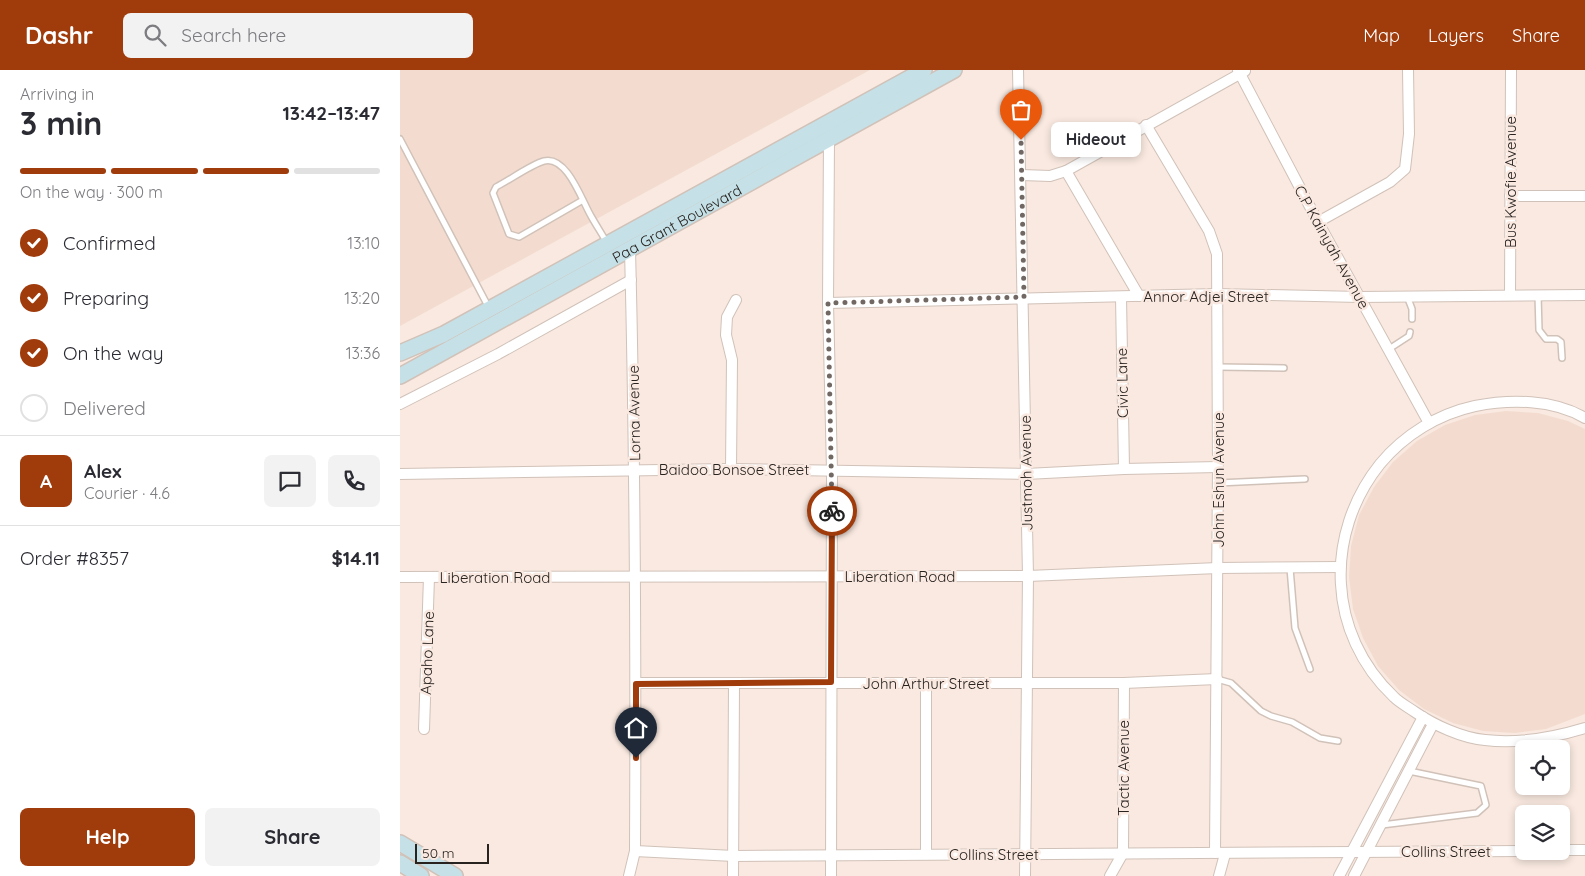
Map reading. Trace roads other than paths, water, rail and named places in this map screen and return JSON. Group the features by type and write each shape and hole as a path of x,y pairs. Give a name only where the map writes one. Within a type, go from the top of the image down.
{"main road":[{"name":"Paa Grant Boulevard","path":"400,353 444,334 924,70"},
{"name":"Paa Grant Boulevard","path":"400,376 954,70"},
{"path":"714,185 722,198"},
{"path":"444,334 451,348"},
{"path":"400,843 455,876"},
{"path":"400,863 420,876"}],"street":[{"name":"Justmoh Avenue","path":"1018,70 1022,175 1028,576 1025,876"},
{"path":"1318,222 1390,182 1405,169 1409,142 1408,70"},
{"name":"Bus Kwofie Avenue","path":"1510,295 1511,70"},
{"path":"1022,175 1050,176 1066,171 1241,71"},
{"name":"C.P Kainyah Avenue","path":"1241,71 1318,222 1429,422"},
{"name":"John Eshun Avenue","path":"1146,124 1214,242 1218,367 1217,679 1219,876"},
{"path":"830,139 828,303 832,470 831,876"},
{"path":"1066,171 1139,296"},
{"path":"1510,196 1585,196"},
{"name":"Lorna Avenue","path":"629,876 635,851 636,684 635,470 630,249"},
{"path":"400,404 498,354 631,280"},
{"name":"Annor Adjei Street","path":"828,303 1217,294 1360,297 1585,295"},
{"name":"Civic Lane","path":"1121,297 1124,469"},
{"path":"731,469 732,360 726,335 727,317 736,300"},
{"path":"1584,416 1529,402 1494,402 1460,409 1429,422 1393,449 1365,483 1347,524 1340,567 1345,615 1364,660 1394,697 1433,724 1483,740 1535,741 1585,728"},
{"name":"Baidoo Bonsoe Street","path":"400,474 731,469 1026,474 1218,467"},
{"name":"Liberation Road","path":"400,577 1028,576 1218,568 1340,567"},
{"name":"Apaho Lane","path":"424,728 429,577"},
{"name":"John Arthur Street","path":"636,684 831,682 1026,684 1124,683 1217,679"},
{"name":"Tactic Avenue","path":"1123,853 1124,683"},
{"path":"733,876 734,684"},
{"path":"926,684 926,854"},
{"path":"1339,876 1423,717"},
{"path":"1354,876 1433,724"},
{"name":"Collins Street","path":"635,851 734,856 1220,854 1515,850"},
{"path":"1570,850 1585,850"},
{"path":"1110,876 1123,853"}],"lane":[{"path":"400,139 489,309"},
{"path":"583,200 519,237 514,237 509,234 493,193 496,187 544,161 553,161 563,166 583,200 608,244"},
{"path":"1538,295 1539,330 1546,339 1557,339 1561,342 1562,358"},
{"path":"1407,296 1412,308 1412,319"},
{"path":"1388,349 1409,336 1410,332"},
{"path":"1218,367 1284,368"},
{"path":"1218,483 1305,479"},
{"path":"1290,568 1295,628 1310,669"},
{"path":"1217,679 1231,683 1261,710 1271,716 1292,722 1320,738 1338,741"},
{"path":"1381,825 1477,813 1486,805 1481,786 1409,771"}],"place":[{"name":"Hideout","path":"1021,140"}]}
